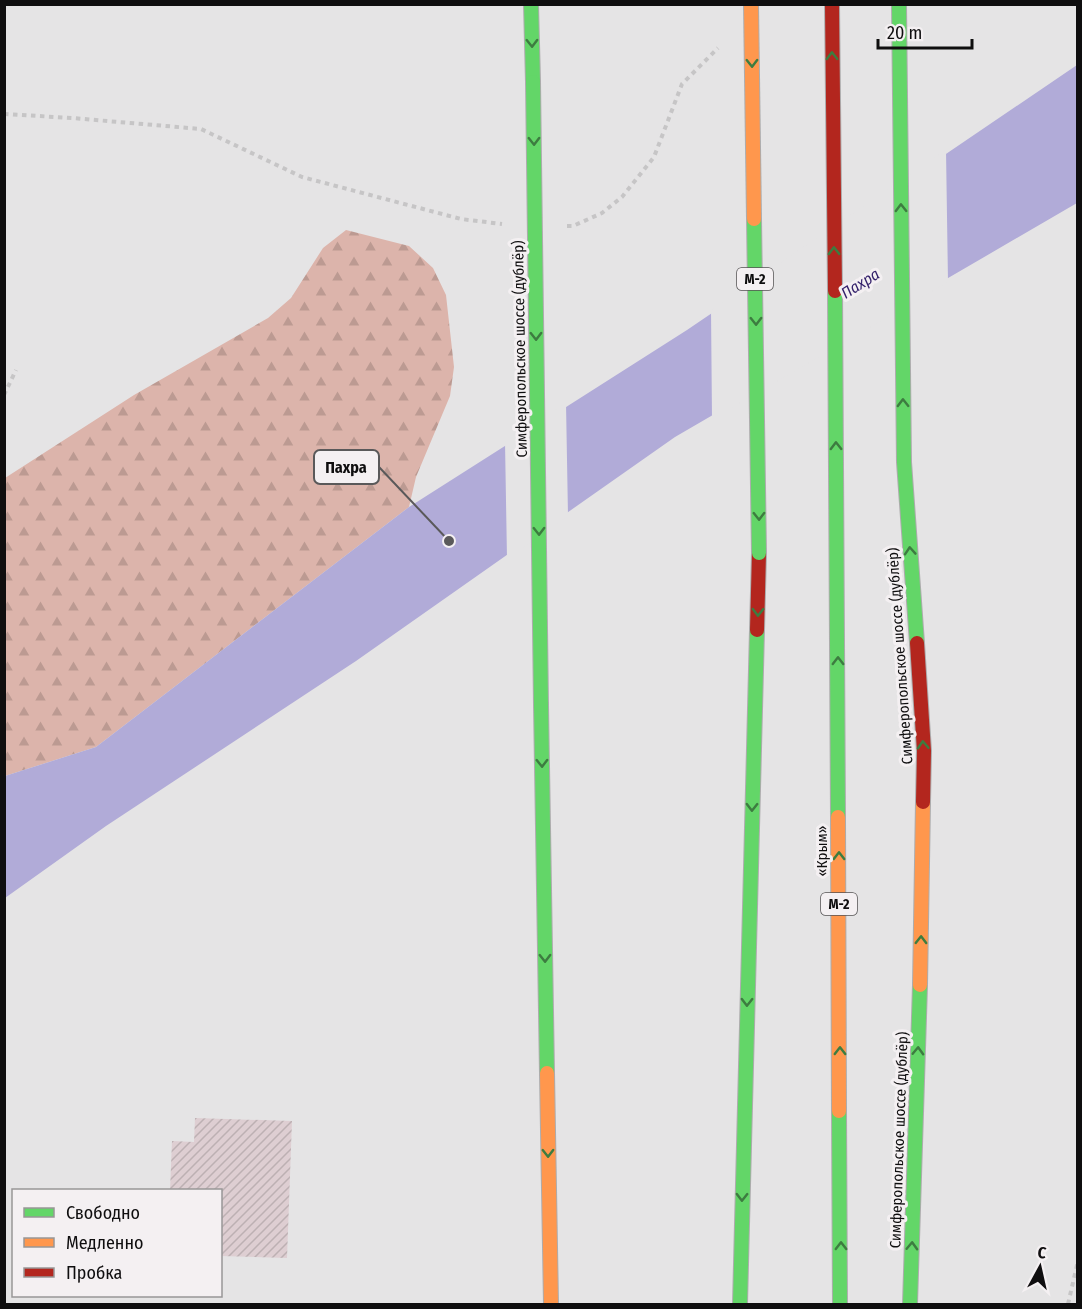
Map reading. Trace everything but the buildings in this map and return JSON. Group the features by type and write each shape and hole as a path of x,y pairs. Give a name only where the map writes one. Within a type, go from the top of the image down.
{"main road":[{"name":"Симферопольское шоссе (дублёр)","path":"531,4 550,1305"},
{"name":"М-2","path":"740,1305 759,553 751,4"},
{"name":"«Крым»","path":"832,4 837,504 840,1305"},
{"name":"Симферопольское шоссе (дублёр)","path":"898,4 904,462 924,751 920,999 910,1305"}],"path":[{"path":"563,226 573,226 602,213 622,197 654,157 682,84 722,44"},
{"path":"4,114 201,129 302,177 461,219 511,225"},
{"path":"4,395 16,370"},
{"path":"1068,1305 1077,1261"}],"green space":[{"path":"346,230 409,246 433,268 446,295 454,367 450,396 416,477 409,507 96,747 5,776 5,478 134,395 268,318 291,298 323,248"}],"water":[{"path":"1077,65 1077,203 675,437 356,661 106,826 5,898 5,776 96,747 409,507 687,330"}],"pier":[{"path":"946,150 948,282 712,419 711,310"},
{"path":"566,403 568,516 507,559 505,442"}],"traffic: fast":[{"path":"531,4 533,82"},
{"path":"899,4 904,462 917,643"},
{"path":"533,82 541,705"},
{"path":"754,219 759,553"},
{"path":"835,291 838,817"},
{"path":"740,1304 757,630"},
{"path":"541,705 547,1073"},
{"path":"910,1304 920,985"},
{"path":"839,1111 840,1304"}],"traffic: slow":[{"path":"751,4 754,219"},
{"path":"920,985 923,802"},
{"path":"838,817 839,1111"},
{"path":"547,1073 551,1304"}],"traffic: jam":[{"path":"832,4 835,291"},
{"path":"757,630 759,553"},
{"path":"917,643 924,751 923,802"}],"place":[{"name":"Пахра","path":"449,541"}]}
